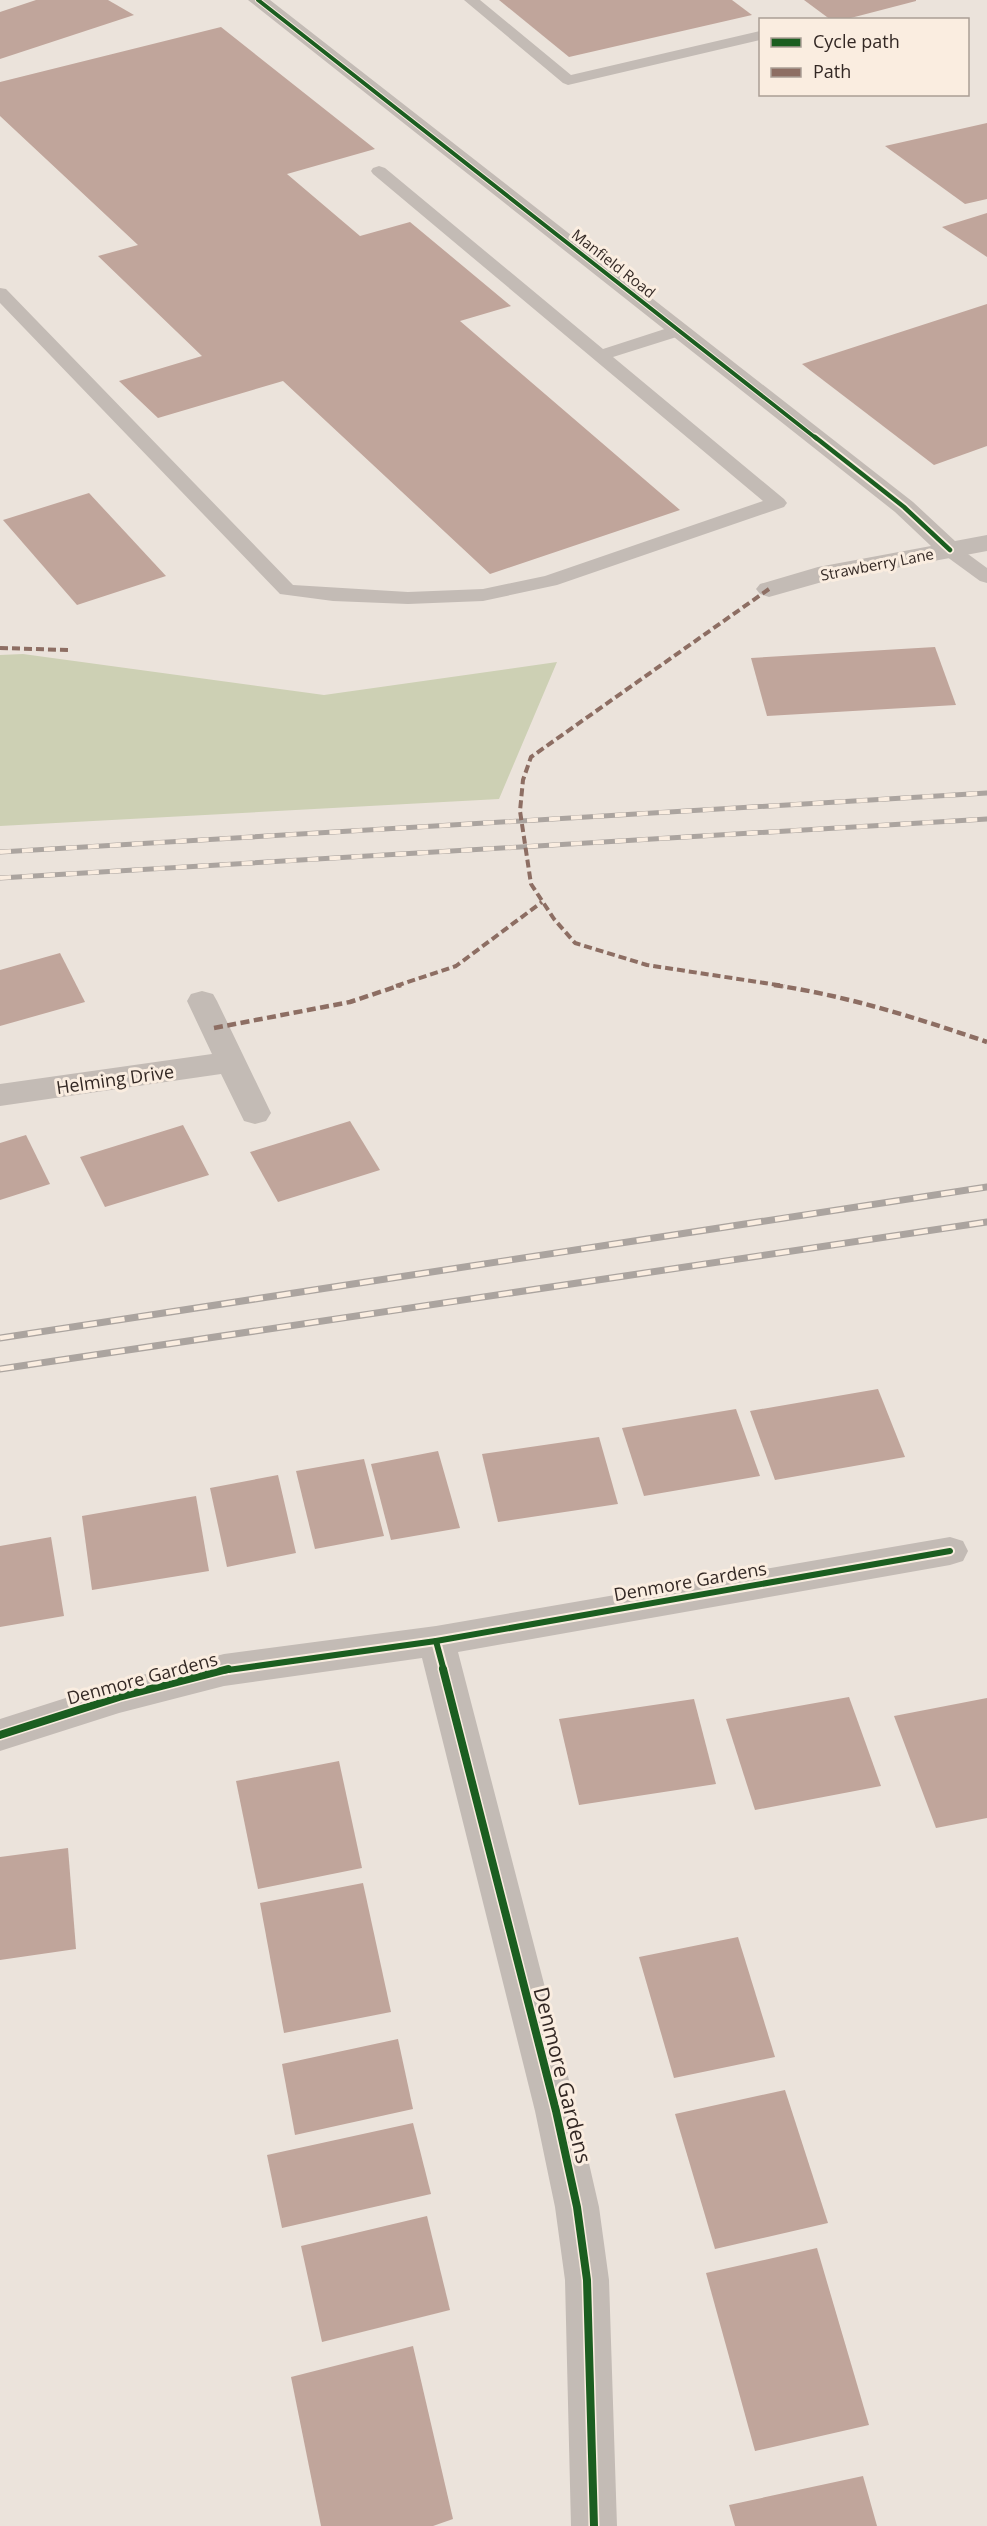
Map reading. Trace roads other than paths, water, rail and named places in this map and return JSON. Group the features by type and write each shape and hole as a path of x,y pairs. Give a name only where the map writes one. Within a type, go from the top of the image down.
{"street":[{"name":"Manfield Road","path":"258,0 904,507 950,550"},
{"name":"Strawberry Lane","path":"769,589 818,575 987,543"},
{"path":"202,1001 255,1113"},
{"name":"Helming Drive","path":"0,1095 230,1062"},
{"name":"Denmore Gardens","path":"0,1735 119,1697 224,1670 436,1641 950,1551"},
{"name":"Denmore Gardens","path":"436,1641 556,2111 577,2207 586,2280 594,2526"}],"lane":[{"path":"471,0 568,80 759,36"},
{"path":"0,293 287,590 333,595 408,598 483,595 550,581 777,503 379,171"},
{"path":"600,355 680,330"},
{"path":"950,550 987,577"}],"railway":[{"path":"0,852 987,793"},
{"path":"0,878 987,819"},
{"path":"0,1338 987,1187"},
{"path":"0,1369 987,1222"}]}
